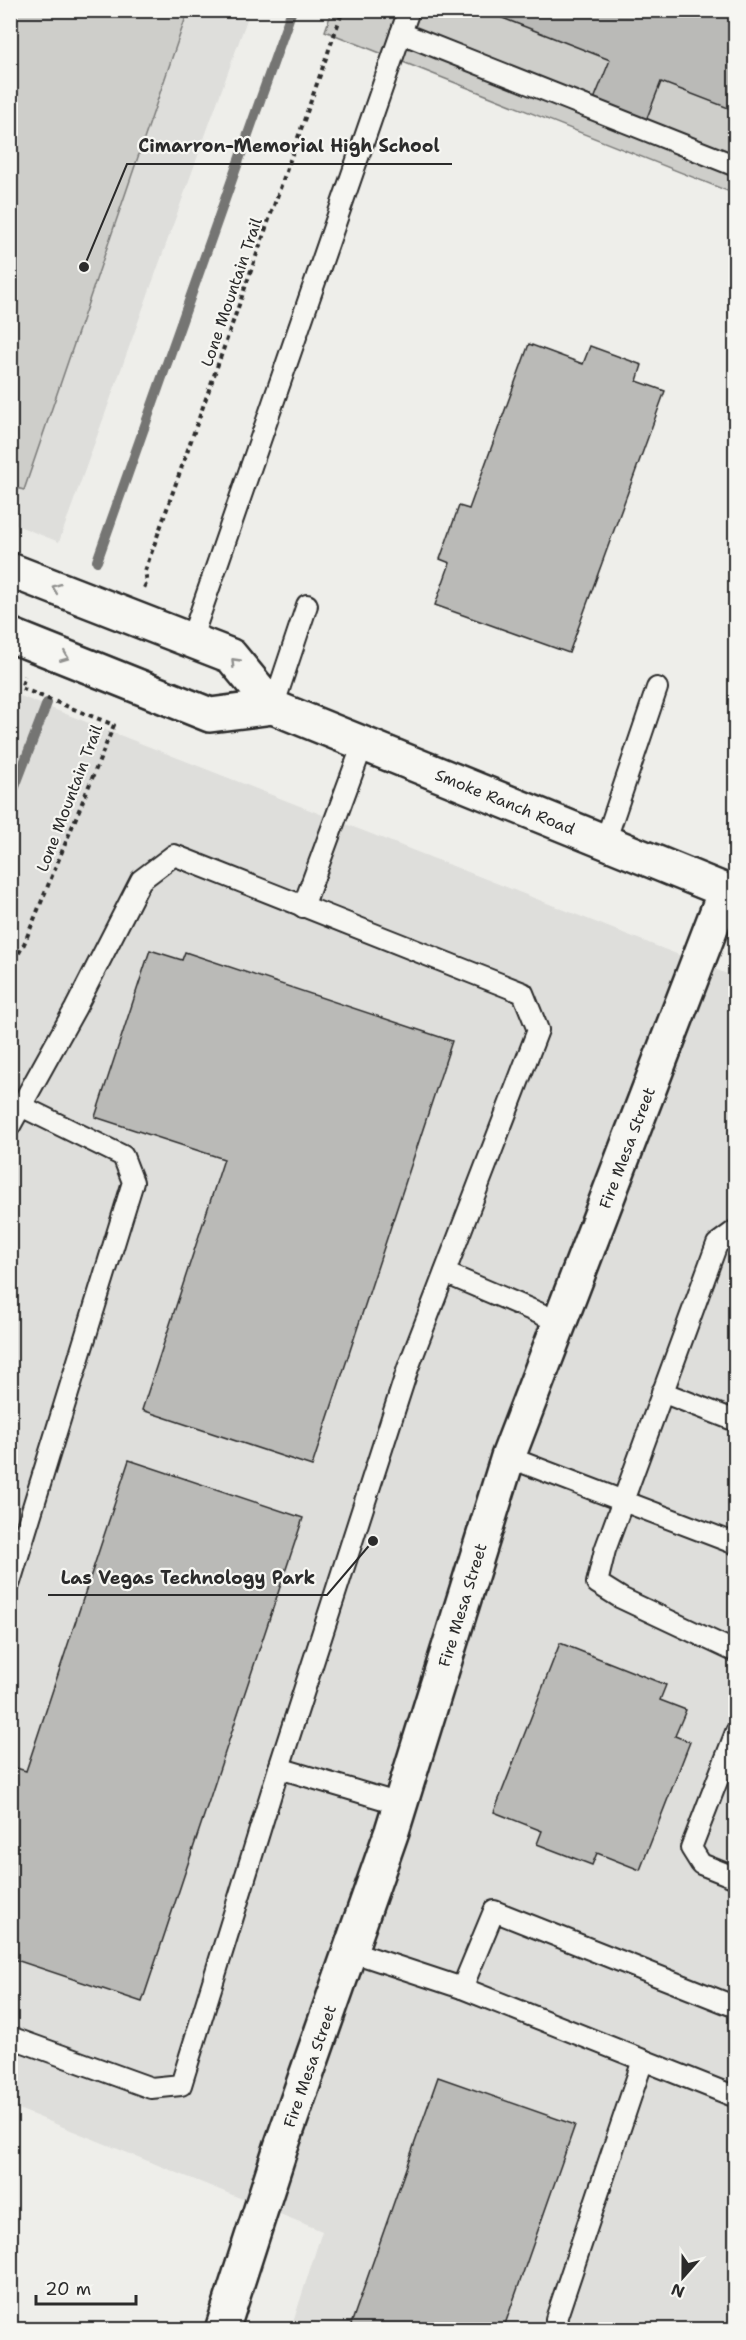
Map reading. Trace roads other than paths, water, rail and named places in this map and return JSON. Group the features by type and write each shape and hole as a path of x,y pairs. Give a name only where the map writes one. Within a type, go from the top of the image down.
{"street":[{"name":"Smoke Ranch Road","path":"10,570 231,656 273,707 730,893"},
{"name":"Smoke Ranch Road","path":"10,635 210,715 273,707"},
{"name":"Fire Mesa Street","path":"222,2330 281,2147 400,1804 508,1456 730,893"}],"lane":[{"path":"191,640 409,10"},
{"path":"401,33 735,166"},
{"path":"273,707 307,606"},
{"path":"605,842 657,688"},
{"path":"303,907 363,744"},
{"path":"10,1126 75,1009 141,880 174,855 523,993 538,1030 408,1368 279,1768 181,2085 151,2088 10,2037"},
{"path":"10,1582 133,1182 123,1156 21,1106"},
{"path":"735,1230 717,1244 604,1550 597,1583 621,1598 735,1652"},
{"path":"445,1273 560,1322"},
{"path":"662,1392 735,1421"},
{"path":"508,1456 735,1544"},
{"path":"735,1732 691,1848 701,1864 735,1878"},
{"path":"279,1768 400,1804"},
{"path":"462,1988 494,1911 735,2007"},
{"path":"350,1952 462,1988 735,2097"},
{"path":"560,2330 556,2319 644,2060"}],"waterway":[{"path":"97,561 292,10"},
{"path":"10,800 47,703"}],"place":[{"name":"Cimarron-Memorial High School","path":"84,267"},
{"name":"Las Vegas Technology Park","path":"373,1541"}]}
